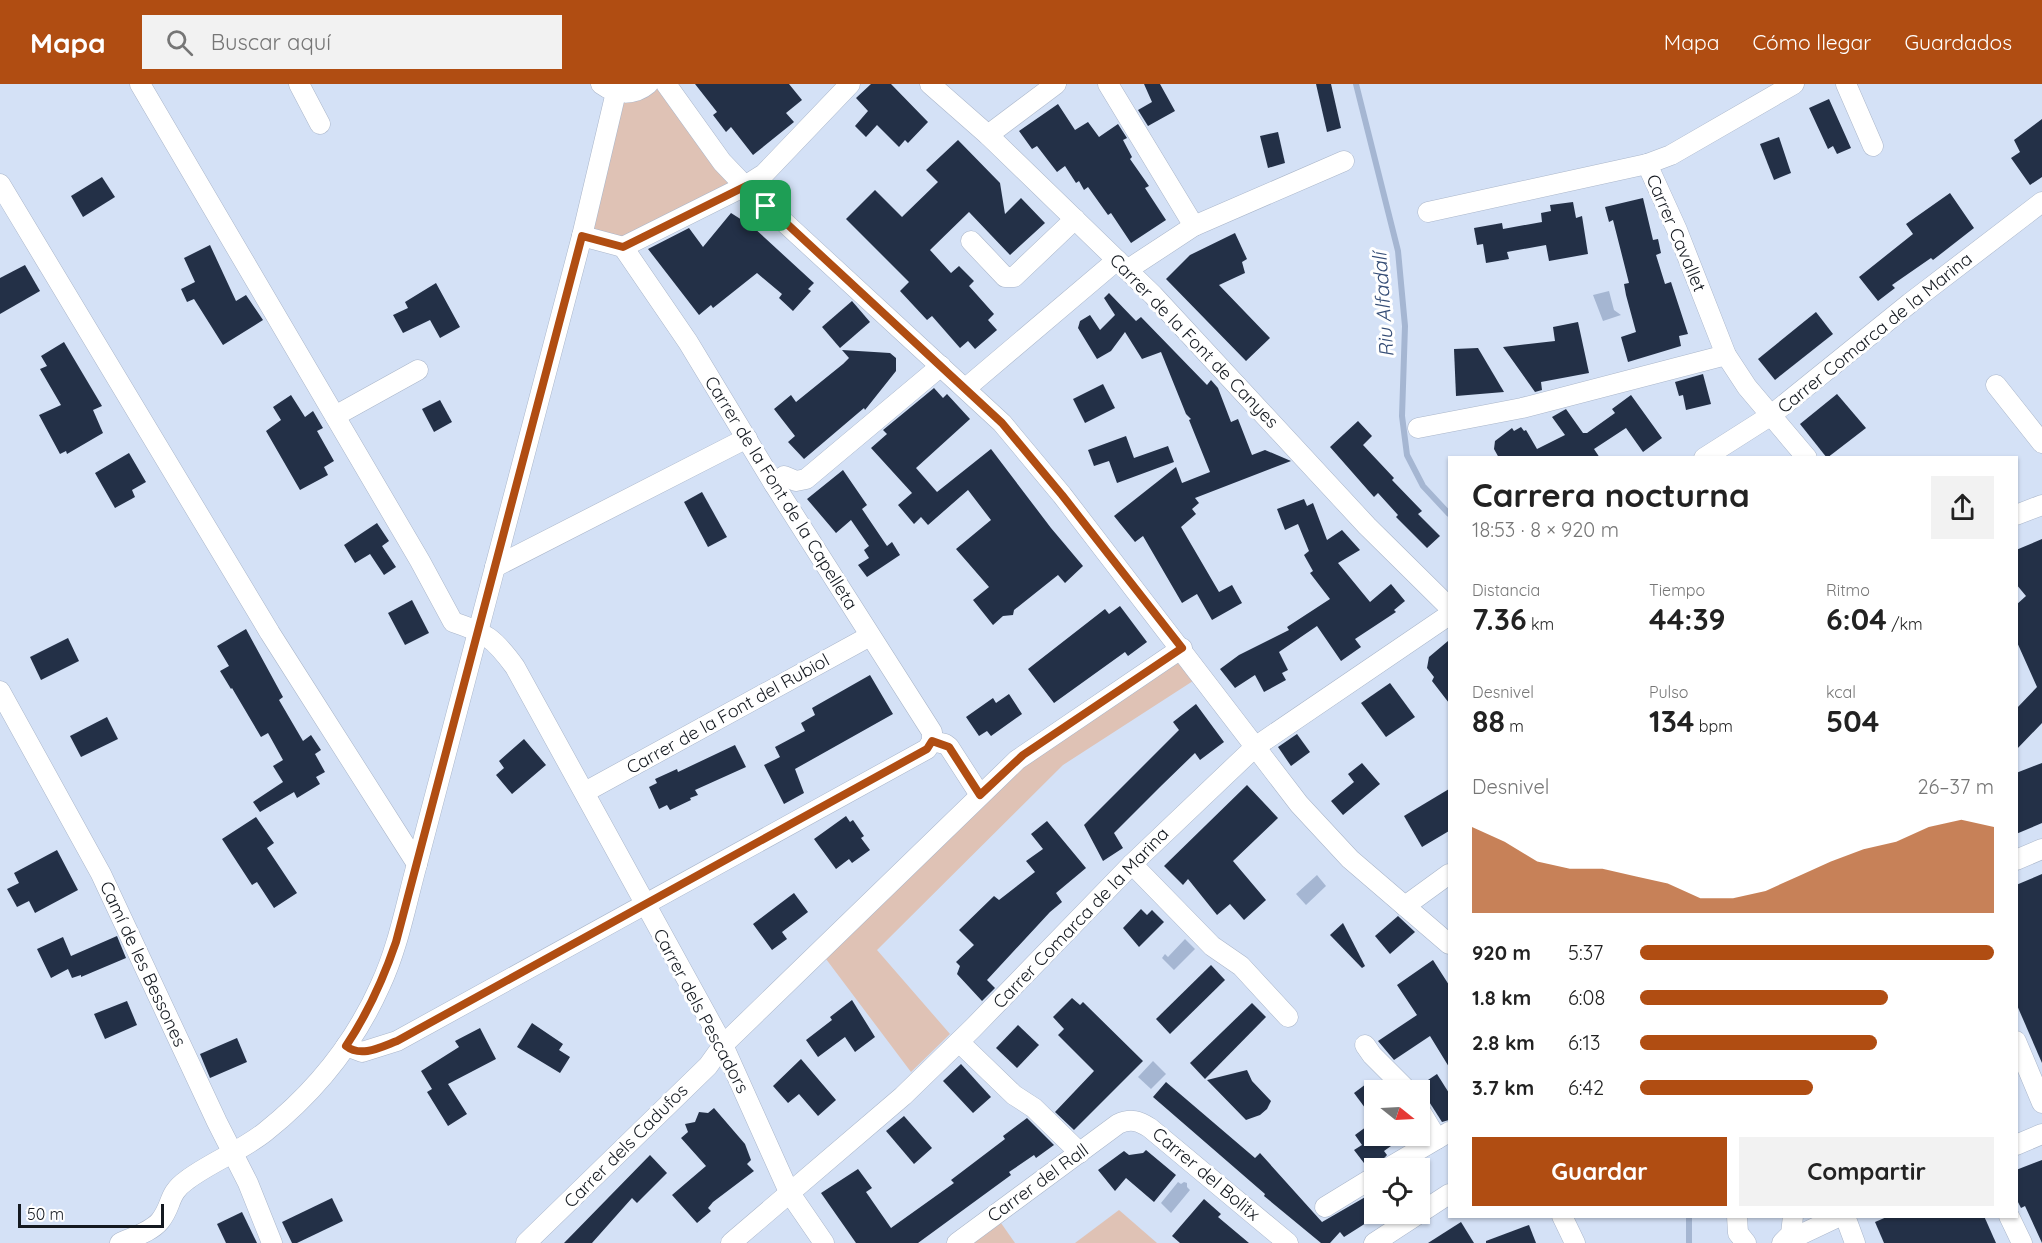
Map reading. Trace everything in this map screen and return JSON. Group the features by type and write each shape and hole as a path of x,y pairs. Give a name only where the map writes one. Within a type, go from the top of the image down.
{"street":[{"name":"Carrer dels Pescadors","path":"140,84 420,561 453,622 490,638 515,668 585,792 644,906 723,1045 789,1192 824,1243"},
{"path":"299,84 320,124"},
{"path":"120,1243 147,1238 160,1221 175,1188 205,1167 262,1134 290,1111 325,1074 346,1046 381,985 396,942 417,864 582,236 608,88 628,93 640,90 648,84"},
{"path":"666,84 722,162 966,388 1023,447 1182,648 1255,747 1334,844 1448,943"},
{"path":"582,236 623,247 746,186 764,174 850,84"},
{"name":"Carrer de la Font de Canyes","path":"930,84 988,135 1122,265 1287,437 1367,526 1448,606"},
{"path":"988,135 1056,84"},
{"path":"1108,84 1194,226"},
{"path":"1647,164 1671,155 1794,84"},
{"path":"1846,84 1874,146"},
{"path":"966,388 1122,265 1194,226 1344,161"},
{"name":"Carrer Cavallet","path":"1428,212 1647,164 1677,230 1726,355 1770,417 1805,456"},
{"path":"0,184 270,633 417,864"},
{"name":"Carrer Comarca de la Marina","path":"1707,456 1770,417 1910,303 2042,202"},
{"path":"971,241 1005,277 1014,277 1075,219"},
{"name":"Carrer de la Font de la Capelleta","path":"623,247 688,342 774,484 932,732 932,741"},
{"path":"1418,428 1522,408 1726,355"},
{"path":"774,484 784,476 796,481 806,479 941,366"},
{"path":"335,416 417,370"},
{"path":"1996,385 2042,443"},
{"path":"495,567 747,438"},
{"path":"2018,514 2042,505"},
{"name":"Carrer Comarca de la Marina","path":"731,1243 876,1120 959,1042 1132,864 1255,747 1448,616"},
{"name":"Carrer de la Font del Rubiol","path":"585,792 870,636"},
{"name":"Carrer dels Cadufos","path":"536,1240 708,1066 723,1045 1023,755 1182,648"},
{"name":"Camí de les Bessones","path":"0,691 100,874 248,1183 272,1243"},
{"path":"346,1046 362,1052 397,1041 927,749 932,741 949,747 980,795"},
{"path":"2018,859 2042,849"},
{"path":"1132,864 1212,946 1240,966 1288,1017"},
{"path":"1405,906 1448,875"},
{"path":"959,1042 1002,1084 1034,1108 1080,1153"},
{"path":"1365,1045 1397,1080"},
{"path":"2018,1046 2042,1103"},
{"name":"Carrer del Bolitx","path":"1118,1124 1124,1121 1139,1120 1288,1243"},
{"path":"1405,1158 1443,1136 1430,1121"},
{"name":"Carrer del Rall","path":"957,1243 1118,1124"},
{"path":"2018,1143 2042,1134"},
{"path":"1325,1207 1364,1183"},
{"path":"1374,1243 1448,1195"},
{"path":"1563,1218 1575,1243"},
{"path":"1784,1242 1791,1234 1792,1218"},
{"path":"1784,1242 1836,1218"},
{"path":"1846,1218 1855,1243"},
{"path":"2010,1218 2022,1243"}],"shaded area":[{"path":"662,84 742,186 624,245 585,235 617,94"},
{"path":"1176,660 1193,681 1063,765 877,950 950,1034 911,1072 826,959 1019,767"},
{"path":"1119,1210 1157,1243 1075,1243"},
{"path":"1001,1223 1015,1243 973,1243"}],"water":[{"path":"1609,291 1614,310 1621,315 1603,321 1593,295"},
{"path":"1317,875 1326,886 1306,905 1296,894"},
{"path":"1185,939 1195,949 1174,970 1162,958 1165,954 1168,957"},
{"path":"1153,1061 1166,1074 1151,1089 1138,1077"},
{"path":"1178,1182 1187,1183 1190,1190 1171,1213 1161,1203"}],"building":[{"path":"695,84 789,84 802,100 786,113 794,122 753,155 731,127 726,132 713,115 717,112"},
{"path":"871,84 891,84 928,122 908,143 905,140 899,147 877,125 866,137 855,126 868,111 856,98"},
{"path":"1144,84 1160,84 1175,111 1148,126 1138,110 1152,102"},
{"path":"1316,84 1331,84 1341,128 1327,132"},
{"path":"1829,99 1851,148 1837,154 1833,146 1828,149 1809,108"},
{"path":"1058,104 1075,130 1088,122 1099,137 1118,124 1127,138 1123,140 1132,157 1130,159 1149,186 1145,188 1166,220 1131,243 1111,213 1108,215 1088,187 1084,190 1079,181 1076,183 1065,166 1057,172 1037,146 1032,149 1019,131"},
{"path":"2042,119 2042,177 2030,185 2011,158 2020,152 2014,140"},
{"path":"1278,132 1285,163 1268,168 1260,136"},
{"path":"1779,137 1791,173 1774,180 1760,144"},
{"path":"958,140 1000,183 1005,214 1021,198 1045,223 1010,255 969,212 930,250 951,273 959,266 974,281 969,286 994,314 988,320 997,330 975,349 968,341 960,348 932,316 927,320 900,291 909,282 846,219 875,190 902,217 938,182 926,170"},
{"path":"102,177 115,197 83,217 71,196"},
{"path":"1950,193 1974,228 1933,260 1931,258 1892,285 1895,288 1878,301 1859,277 1913,234 1906,224"},
{"path":"1643,198 1653,240 1658,239 1661,253 1656,255 1665,284 1671,282 1688,334 1679,336 1681,346 1628,362 1621,337 1636,332 1624,284 1629,283 1613,220 1609,222 1605,207"},
{"path":"1573,202 1576,218 1582,216 1588,254 1549,261 1546,245 1507,252 1509,259 1486,263 1483,244 1477,245 1474,228 1502,223 1503,229 1542,222 1541,213 1551,211 1550,205"},
{"path":"731,213 753,227 814,283 808,289 811,291 793,311 779,298 782,294 757,273 713,308 711,305 699,315 648,249 689,228 703,247"},
{"path":"1235,233 1247,259 1242,262 1245,273 1219,285 1270,338 1246,361 1166,279 1190,255"},
{"path":"210,245 236,301 246,295 263,320 223,345 194,299 187,302 181,289 195,282 184,258"},
{"path":"25,265 40,291 0,314 0,278"},
{"path":"436,283 460,327 440,338 430,320 403,333 393,315 408,308 405,302"},
{"path":"1109,293 1136,321 1141,317 1207,385 1211,380 1218,388 1231,422 1238,419 1252,455 1265,450 1291,461 1195,498 1199,503 1192,509 1196,514 1181,527 1219,592 1232,585 1242,603 1212,620 1197,594 1182,603 1143,536 1135,542 1114,516 1176,467 1182,483 1210,472 1189,420 1191,419 1186,414 1161,352 1142,359 1125,332 1111,351 1097,359 1078,328 1080,321 1090,315 1100,330 1115,315 1104,298"},
{"path":"852,301 870,322 840,348 822,327"},
{"path":"1816,312 1833,334 1775,380 1758,359"},
{"path":"1578,322 1589,373 1541,382 1542,390 1535,392 1503,347 1555,341 1553,327"},
{"path":"64,342 102,406 93,410 103,433 67,454 66,451 60,454 39,415 61,405 40,369 47,366 41,356"},
{"path":"1478,348 1504,392 1456,396 1454,349"},
{"path":"842,350 890,353 896,358 896,371 865,410 864,408 804,459 788,442 795,436 774,409 791,395 796,402 843,364 849,358"},
{"path":"1703,374 1711,404 1686,410 1683,395 1679,396 1675,382"},
{"path":"1103,384 1115,408 1085,423 1073,399"},
{"path":"934,388 943,398 947,394 970,419 916,468 937,492 991,449 1083,566 1065,583 1058,575 1014,610 1013,615 1003,616 993,625 973,600 989,587 956,549 991,520 968,490 928,525 921,517 914,524 898,505 912,493 871,448 887,434 883,430"},
{"path":"1837,394 1866,428 1830,456 1825,456 1800,424"},
{"path":"291,395 305,417 313,411 323,428 317,431 334,461 324,467 328,475 300,490 266,431 281,420 273,407"},
{"path":"1631,395 1662,438 1643,452 1626,428 1594,449 1599,456 1498,456 1494,449 1495,441 1512,428 1514,431 1521,427 1524,431 1526,430 1537,449 1565,435 1552,417 1566,409 1583,433 1587,433 1615,413 1612,409"},
{"path":"440,400 452,422 434,432 422,409"},
{"path":"1358,421 1372,436 1363,445 1422,511 1418,514 1440,536 1427,548 1396,517 1398,515 1378,493 1374,497 1330,447"},
{"path":"1126,436 1134,458 1168,446 1174,462 1117,483 1109,461 1094,466 1088,450"},
{"path":"129,453 146,482 132,490 135,497 115,508 95,473"},
{"path":"843,470 867,505 862,509 887,546 892,542 900,555 867,577 858,565 869,558 864,550 869,546 851,520 836,533 807,499"},
{"path":"702,492 727,537 708,547 684,502"},
{"path":"1304,499 1307,506 1313,503 1327,540 1342,530 1360,550 1338,563 1370,602 1391,584 1405,601 1394,610 1396,612 1355,639 1361,647 1341,661 1317,626 1279,652 1288,670 1282,673 1286,680 1264,692 1255,675 1235,688 1220,669 1239,655 1289,630 1287,627 1330,599 1310,573 1313,571 1304,555 1309,551 1298,524 1285,530 1277,509"},
{"path":"377,523 389,541 382,546 396,567 384,575 370,554 355,563 344,545"},
{"path":"2042,539 2042,723 2018,748 2018,707 2037,687 2018,644 2018,603 2026,596 2018,586 2018,549"},
{"path":"412,600 429,633 405,645 388,613"},
{"path":"1120,606 1147,642 1128,656 1125,652 1054,703 1028,669 1105,609 1109,614"},
{"path":"246,629 283,697 279,700 303,741 311,735 321,750 315,754 325,772 316,777 320,784 297,798 294,792 260,812 253,802 283,782 273,766 283,760 268,733 261,737 220,671 229,666 217,646"},
{"path":"68,638 79,661 41,680 30,657"},
{"path":"1448,641 1448,702 1432,681 1434,677 1427,668 1429,657"},
{"path":"870,675 893,714 795,769 804,793 784,804 764,765 780,757 775,747 805,731 801,723 815,715 812,708"},
{"path":"1390,683 1415,717 1386,737 1361,703"},
{"path":"1009,694 1022,714 991,736 987,731 979,736 966,717 993,698 996,703"},
{"path":"1196,704 1224,742 1200,760 1195,753 1160,787 1114,833 1123,848 1103,861 1084,825 1179,730 1173,722"},
{"path":"107,717 118,739 81,757 70,736"},
{"path":"1297,734 1310,752 1291,766 1278,747"},
{"path":"524,739 546,765 512,794 496,775 504,768 499,761"},
{"path":"735,745 746,767 695,790 698,795 690,798 691,800 670,810 667,805 659,809 649,787 657,783 655,779 677,769 678,772"},
{"path":"1362,763 1380,784 1343,815 1331,801 1354,782 1348,774"},
{"path":"2042,763 2042,823 2018,833 2018,772"},
{"path":"1247,785 1278,818 1233,861 1266,900 1244,920 1230,904 1217,915 1188,879 1183,885 1164,866"},
{"path":"1448,790 1448,832 1422,847 1404,816"},
{"path":"846,816 850,822 853,820 864,836 861,838 870,850 852,863 849,859 836,869 814,839"},
{"path":"256,817 274,843 267,848 297,893 274,908 257,882 252,885 222,839"},
{"path":"1047,821 1086,868 1056,893 1062,902 987,980 995,988 982,1001 957,974 960,966 956,962 974,945 959,930 994,896 999,900 1035,872 1026,861 1043,849 1031,834"},
{"path":"57,850 78,890 35,913 29,901 17,907 7,889 19,883 14,873"},
{"path":"2042,874 2042,1063 2018,1008 2018,884"},
{"path":"794,893 808,912 782,932 787,939 772,950 753,924"},
{"path":"1141,909 1147,915 1152,910 1164,922 1139,947 1123,928"},
{"path":"1398,916 1415,932 1390,954 1375,936"},
{"path":"1343,923 1365,966 1362,968 1330,935"},
{"path":"117,936 126,958 81,977 81,975 72,978 68,969 51,978 37,949 63,937 71,956"},
{"path":"1433,960 1448,983 1448,1065 1430,1036 1394,1060 1378,1041 1417,1015 1397,985"},
{"path":"1211,965 1225,980 1170,1034 1156,1019"},
{"path":"1072,998 1080,1005 1083,1002 1143,1061 1074,1130 1055,1112 1094,1071 1058,1035 1064,1029 1053,1017"},
{"path":"852,1000 875,1037 855,1052 845,1037 818,1057 806,1040 832,1020 830,1017"},
{"path":"127,1001 137,1025 105,1039 94,1014"},
{"path":"1252,1003 1266,1017 1205,1079 1190,1063"},
{"path":"532,1023 563,1044 559,1050 570,1057 560,1073 517,1047"},
{"path":"1018,1025 1039,1045 1017,1068 996,1048"},
{"path":"480,1028 496,1059 448,1084 467,1114 448,1126 427,1092 432,1089 421,1071 459,1047 455,1041"},
{"path":"237,1038 247,1062 210,1078 200,1054"},
{"path":"801,1059 836,1100 818,1116 799,1094 788,1103 773,1086"},
{"path":"961,1064 991,1097 973,1113 943,1081"},
{"path":"1247,1070 1252,1081 1271,1101 1260,1115 1246,1120 1207,1080"},
{"path":"1437,1074 1448,1091 1448,1120 1442,1122 1430,1103 1430,1080 1428,1080"},
{"path":"1166,1082 1255,1158 1260,1153 1322,1222 1364,1198 1365,1224 1344,1237 1340,1232 1330,1243 1321,1243 1264,1196 1265,1194 1153,1097"},
{"path":"1364,1086 1364,1106 1354,1093"},
{"path":"714,1108 745,1144 751,1160 747,1164 754,1171 713,1202 708,1208 711,1211 697,1223 672,1195 706,1166 681,1138 688,1132 685,1124 695,1122 699,1112 708,1113"},
{"path":"904,1116 932,1148 914,1164 886,1131"},
{"path":"1027,1118 1054,1145 1036,1158 1034,1155 1009,1172 1011,1175 918,1243 856,1243 821,1193 858,1169 872,1188 866,1192 891,1228 954,1183 951,1180 1005,1139 1003,1136"},
{"path":"1364,1128 1364,1146 1391,1146 1384,1151 1387,1155 1384,1158 1364,1158 1364,1163 1354,1150 1362,1145 1355,1135"},
{"path":"1146,1150 1176,1175 1154,1202 1126,1178 1115,1191 1098,1170 1124,1151 1129,1155 1143,1153"},
{"path":"650,1155 667,1173 637,1203 632,1198 592,1243 564,1243"},
{"path":"2042,1160 2042,1243 2025,1206 2021,1208 2018,1202 2018,1169"},
{"path":"332,1198 343,1221 297,1243 292,1243 282,1222"},
{"path":"1204,1199 1221,1214 1218,1217 1249,1243 1180,1243 1172,1236"},
{"path":"242,1212 257,1243 226,1243 217,1224"},
{"path":"1884,1218 1985,1218 1996,1243 1884,1243 1875,1222"},
{"path":"1461,1222 1474,1243 1428,1243"},
{"path":"1529,1225 1536,1243 1486,1243 1486,1241"}],"waterway":[{"name":"Riu Alfadalí","path":"1356,84 1398,251 1405,326 1402,416 1407,455 1423,486 1448,513"},
{"name":"Riu Alfadalí","path":"1689,1218 1689,1243"}],"route":[{"path":"746,186 766,206 1002,423 1062,495 1182,648 1023,755 980,795 949,747 932,741 927,749 397,1041 362,1052 350,1049 346,1046 381,985 396,942 582,236 623,247 746,186"}]}
